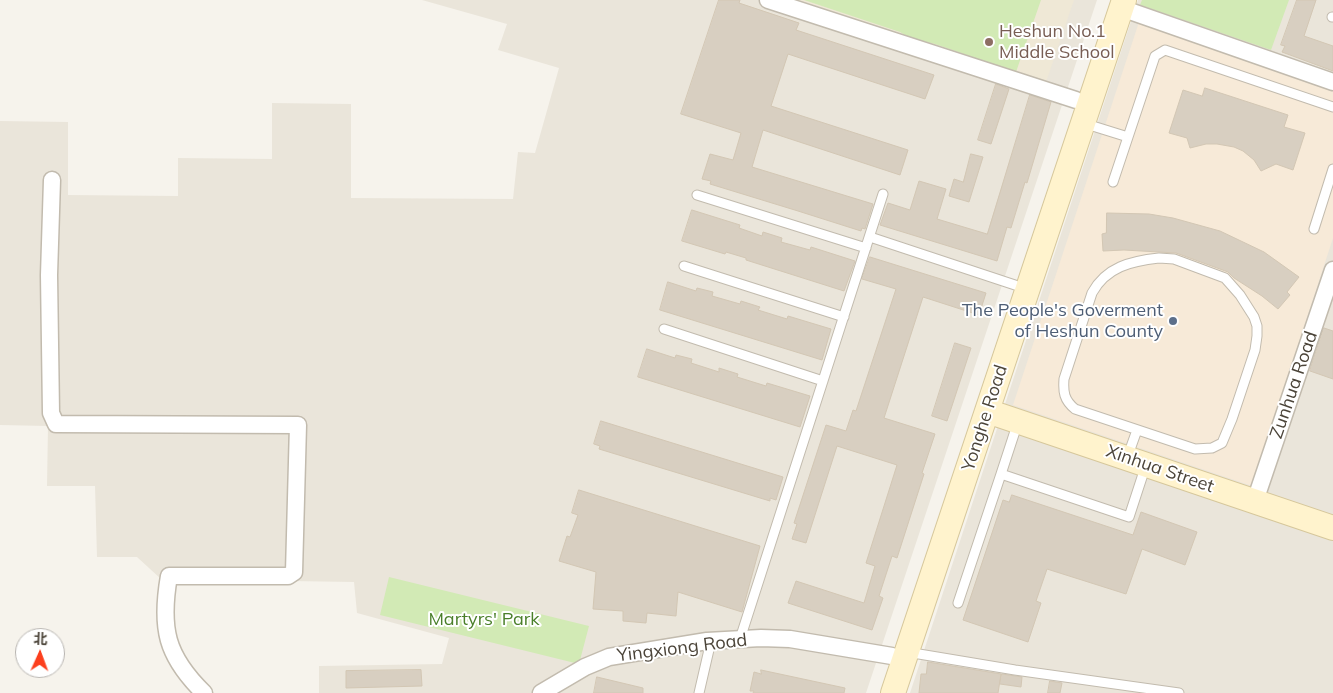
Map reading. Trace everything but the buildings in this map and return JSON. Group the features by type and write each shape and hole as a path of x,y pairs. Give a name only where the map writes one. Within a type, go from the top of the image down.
{"main road":[{"name":"Yonghe Road","path":"893,693 899,654 1015,285 1118,3"},
{"name":"Yonghe Road","path":"879,693 899,654 987,411 1080,111"},
{"name":"Xinhua Street","path":"987,411 1333,528"}],"street":[{"path":"768,0 1080,111"},
{"path":"1118,3 1333,82"},
{"path":"52,180 49,275 50,413 56,424 298,425 294,572 288,576 168,576 166,594 167,636 173,655 187,677 204,693"},
{"name":"Zunhua Road","path":"1254,501 1333,270"},
{"name":"Yingxiong Road","path":"541,693 584,667 608,657 712,641 790,639 899,654"}],"lane":[{"path":"1113,182 1155,56 1165,50 1333,107"},
{"path":"1080,111 1128,137"},
{"path":"1314,229 1333,169"},
{"path":"740,639 883,194"},
{"path":"697,195 866,248"},
{"path":"870,237 1015,285"},
{"path":"1159,258 1174,259 1225,278 1240,295 1254,317 1257,326 1257,336 1255,350 1222,443 1212,448 1195,449 1137,430 1075,409 1065,398 1063,389 1064,379 1097,283 1112,270 1145,259 1159,258"},
{"path":"684,266 844,317"},
{"path":"664,330 823,381"},
{"path":"958,603 1018,421"},
{"path":"1001,474 1129,517 1137,461 1137,430"},
{"path":"699,693 712,641"},
{"path":"899,654 1179,693"}],"shaded area":[{"path":"422,0 1097,0 866,693 319,693 319,666 442,664 449,638 357,613 354,582 161,579 137,557 97,557 95,486 47,486 48,426 0,425 0,121 68,122 68,195 178,196 178,158 272,159 272,103 351,104 351,198 513,199 518,152 535,153 559,68 498,50 507,24"},
{"name":"Heshun No.1 Middle School","path":"793,0 1074,0 1045,85"},
{"path":"1138,0 1333,0 1333,693 910,693"},
{"name":"The People's Goverment of Heshun County","path":"1139,22 1333,88 1333,238 1252,486 1013,405"}],"green space":[{"name":"Heshun No.1 Middle School","path":"804,0 1041,0 1016,72 935,44 910,38 900,32"},
{"path":"1142,0 1289,0 1271,50 1140,5"},
{"name":"Martyrs' Park","path":"389,577 589,626 579,664 380,615"}],"place":[{"name":"Heshun No.1 Middle School","path":"989,42"},
{"name":"The People's Goverment of Heshun County","path":"1173,321"}]}
